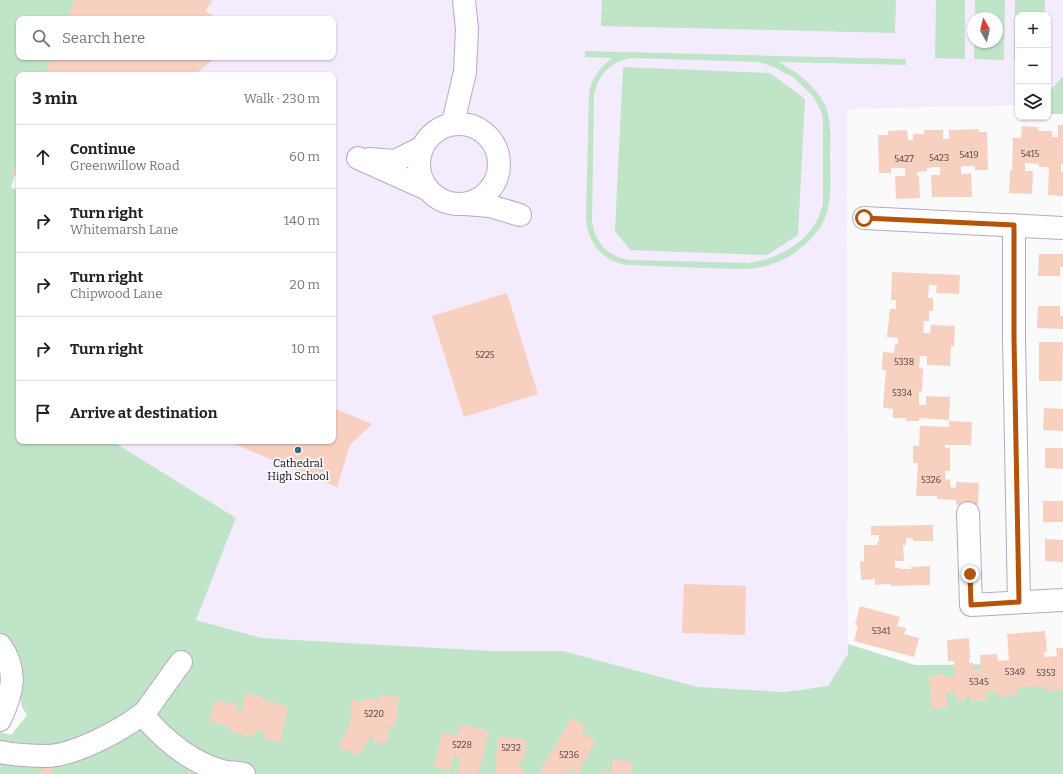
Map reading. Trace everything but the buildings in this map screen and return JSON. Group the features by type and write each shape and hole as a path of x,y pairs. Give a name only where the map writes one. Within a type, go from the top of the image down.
{"street":[{"path":"464,0 467,29 464,125"},
{"path":"464,204 475,201 484,196 497,179 500,166 498,154 493,142 485,132 464,125 443,126 434,132 426,139 421,148 418,162 420,176 434,196 454,204 490,206 520,215 497,179"},
{"path":"421,148 395,161 358,158 427,188"},
{"path":"864,218 1063,228"},
{"path":"1014,225 1014,339 1019,602"},
{"path":"968,513 971,605 1063,600"},
{"path":"0,645 10,666 12,683 10,697 0,720"},
{"path":"0,752 28,756 57,755 76,750 104,738 142,714 143,715 181,662"},
{"path":"143,715 172,744 200,762 223,771 244,774"}],"shaded area":[{"name":"Cathedral High School","path":"176,0 1063,0 1063,76 1051,90 1051,12 1015,12 1015,105 847,109 848,654 828,686 785,692 698,687 563,651 492,651 261,638 196,620 236,518 117,444 336,444 336,72 77,72 94,60 336,60 336,16 154,16"}],"green space":[{"path":"0,0 176,0 154,16 16,16 16,60 94,60 77,72 16,72 16,173 11,187 16,190 16,444 117,444 236,518 196,620 261,638 492,651 563,651 698,687 785,692 828,686 848,654 848,644 915,665 1063,664 1063,774 0,774 0,732 11,735 27,715 22,707 7,644 0,639"},
{"path":"602,0 896,0 895,33 601,26"},
{"path":"936,0 965,0 965,59 935,58"},
{"path":"975,0 1005,0 1004,60 974,59 974,48 1003,48 1003,12 975,12"},
{"path":"1015,0 1045,0 1045,12 1015,12 1014,60"},
{"path":"585,51 906,59 906,65 779,62 799,75 811,86 825,105 830,124 830,189 828,208 821,226 815,234 808,242 792,254 767,266 750,269 732,269 621,264 612,261 605,256 593,243 589,234 586,216 589,93 592,82 597,73 612,58 585,57","holes":["631,58 759,62 774,67 794,78 812,95 821,111 823,118 823,202 820,214 814,226 797,244 786,251 750,263 631,260 623,259 610,253 604,248 596,236 592,221 594,95 602,75 617,62"]},
{"path":"623,67 770,73 805,99 798,235 767,255 630,250 615,231"},
{"path":"1063,76 1063,114 1051,114 1051,90"}],"place":[{"name":"Cathedral High School","path":"298,450"}],"route":[{"path":"864,218 1014,225 1014,339 1019,602 971,605 970,574"}]}
